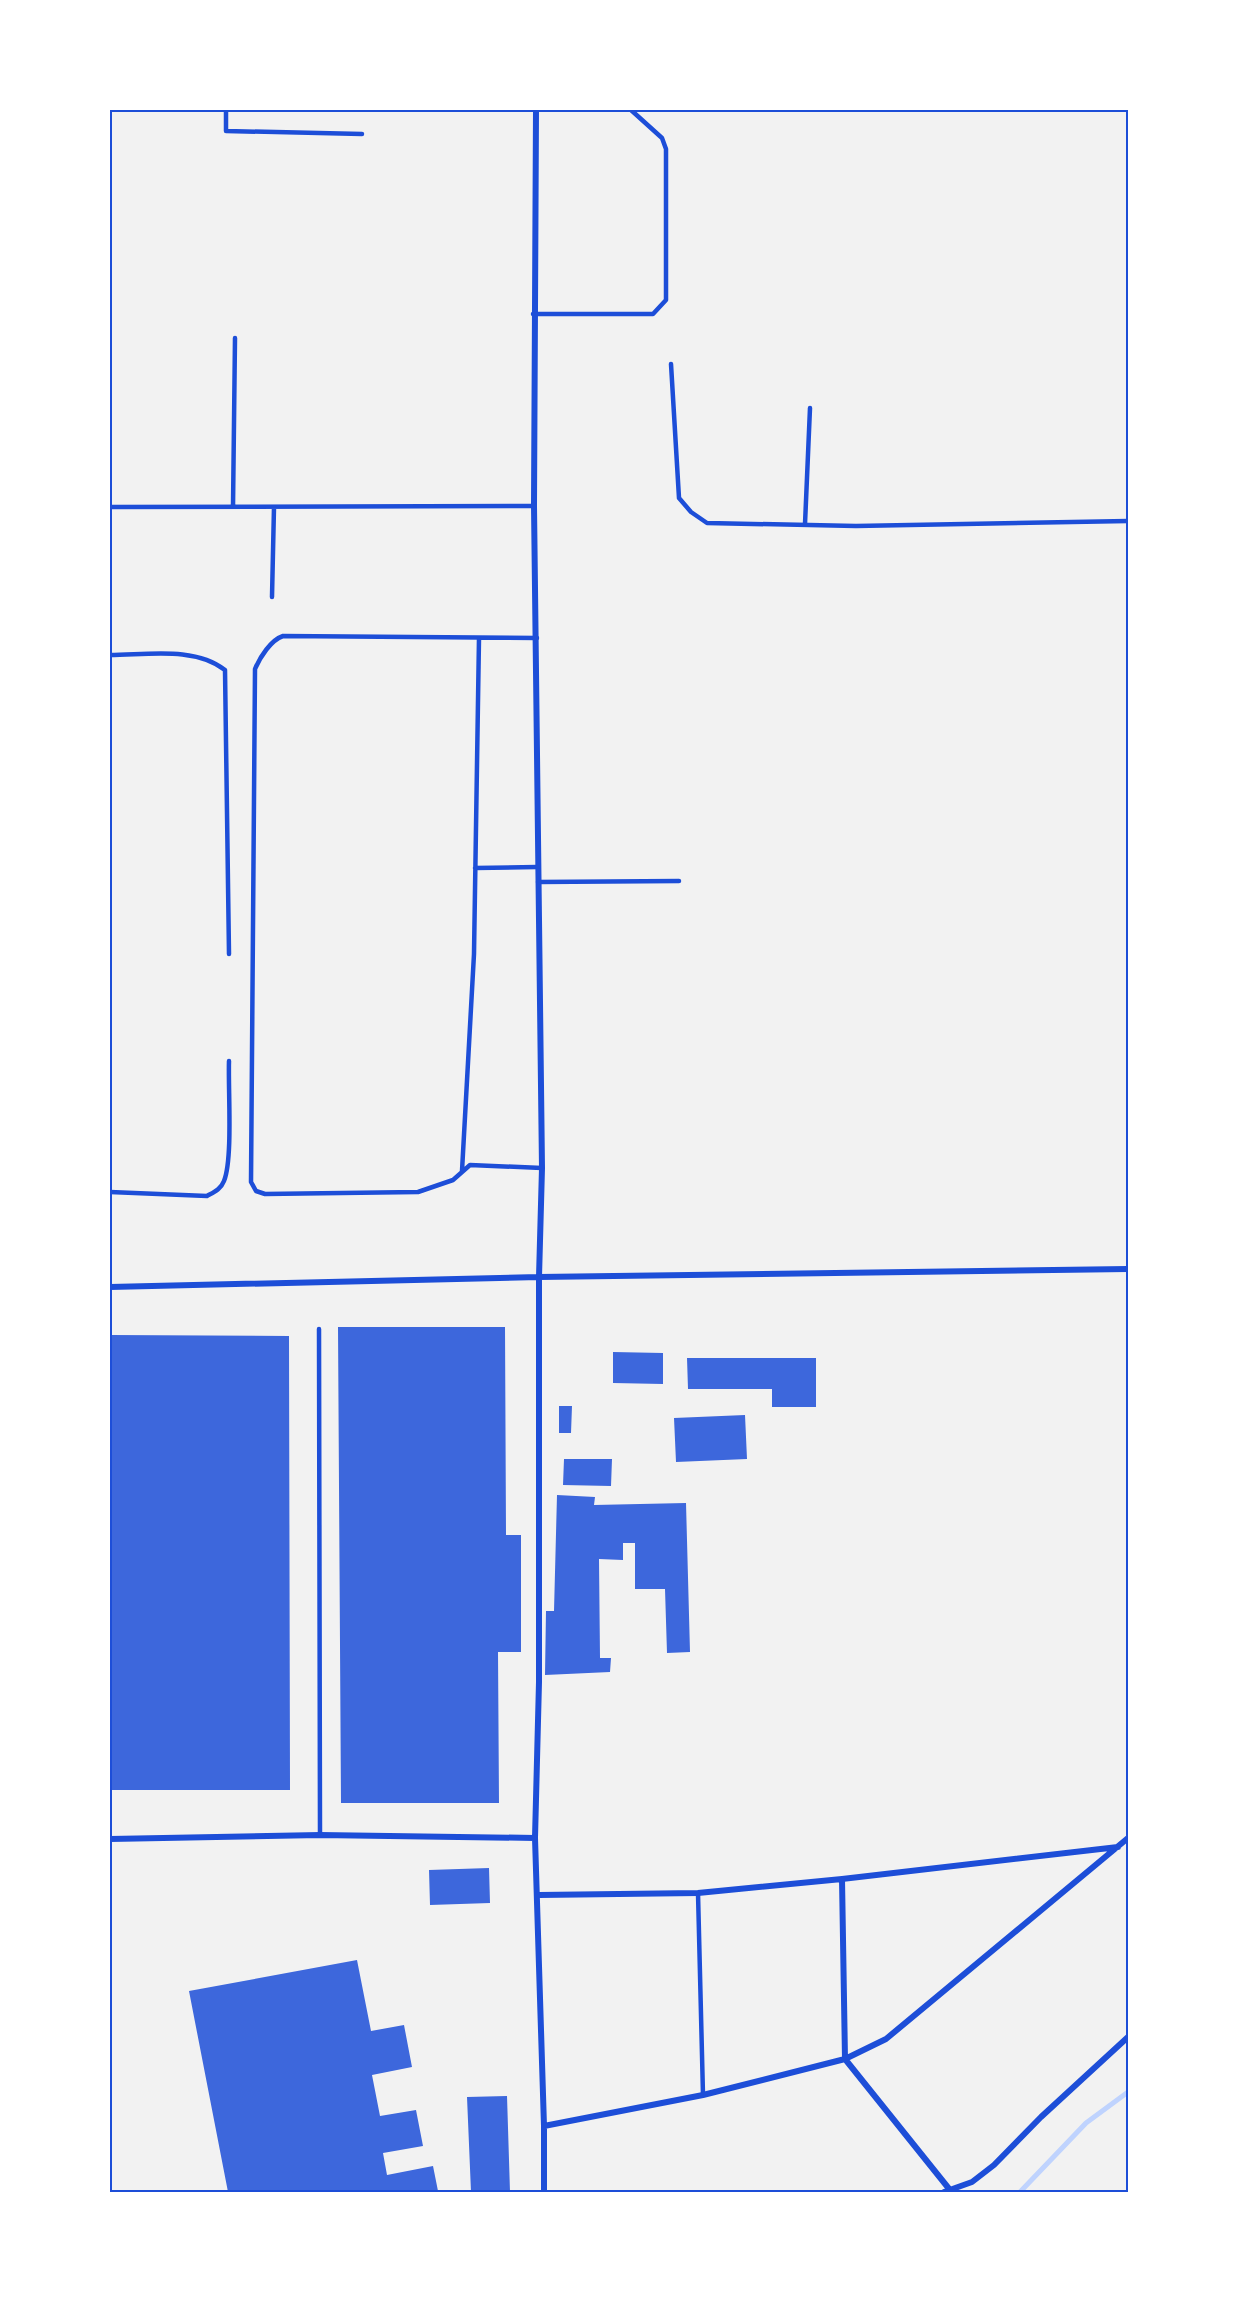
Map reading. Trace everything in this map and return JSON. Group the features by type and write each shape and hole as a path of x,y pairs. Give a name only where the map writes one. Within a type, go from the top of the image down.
{"street":[{"path":"536,110 533,314 534,506 542,1168 539,1277 539,1682 535,1838 539,1895 544,2193"},
{"path":"110,1287 539,1277 1128,1269"},
{"path":"110,1839 320,1835 535,1838"},
{"path":"544,2126 703,2095 845,2060 894,2032 1128,1838"},
{"path":"539,1895 698,1893 842,1879 1118,1846"},
{"path":"842,1879 845,2060 947,2191 972,2182 994,2165 1041,2117 1128,2037"}],"lane":[{"path":"226,110 226,131 362,134"},
{"path":"533,314 653,314 666,300 666,149 662,138 631,110"},
{"path":"233,507 235,338"},
{"path":"671,364 679,498 691,512 707,523 855,526 1128,521"},
{"path":"804,524 810,408"},
{"path":"110,507 534,506"},
{"path":"272,597 274,507"},
{"path":"537,638 284,636 278,638 255,669 251,1182 256,1191 265,1194 418,1192 453,1180 470,1166 542,1168"},
{"path":"462,1171 474,954 478,638"},
{"path":"110,655 198,656 213,661 225,670 229,954"},
{"path":"475,868 537,867"},
{"path":"538,882 679,881"},
{"path":"110,1192 207,1196 218,1190 224,1181 229,1158 229,1061"},
{"path":"319,1329 320,1835"},
{"path":"698,1893 703,2095"}],"building":[{"path":"338,1327 505,1327 506,1535 521,1535 521,1652 498,1652 499,1803 341,1803"},
{"path":"110,1335 289,1336 290,1790 110,1790"},
{"path":"613,1352 663,1353 663,1384 613,1383"},
{"path":"687,1358 816,1358 816,1407 772,1407 772,1389 688,1389"},
{"path":"559,1406 572,1406 571,1433 559,1433"},
{"path":"745,1415 747,1459 676,1462 674,1418"},
{"path":"564,1459 612,1459 611,1486 563,1485"},
{"path":"557,1495 595,1497 594,1505 686,1503 690,1652 667,1653 665,1589 635,1589 635,1543 623,1543 623,1560 599,1559 600,1658 611,1658 610,1672 545,1675 546,1611 554,1611"},
{"path":"489,1868 490,1903 430,1905 429,1870"},
{"path":"357,1960 371,2031 404,2025 412,2067 372,2075 380,2116 416,2110 423,2146 383,2153 387,2175 433,2166 438,2191 228,2192 189,1991"},
{"path":"507,2096 510,2192 471,2192 467,2097"}],"waterway":[{"path":"1020,2192 1086,2123 1128,2092"}]}
